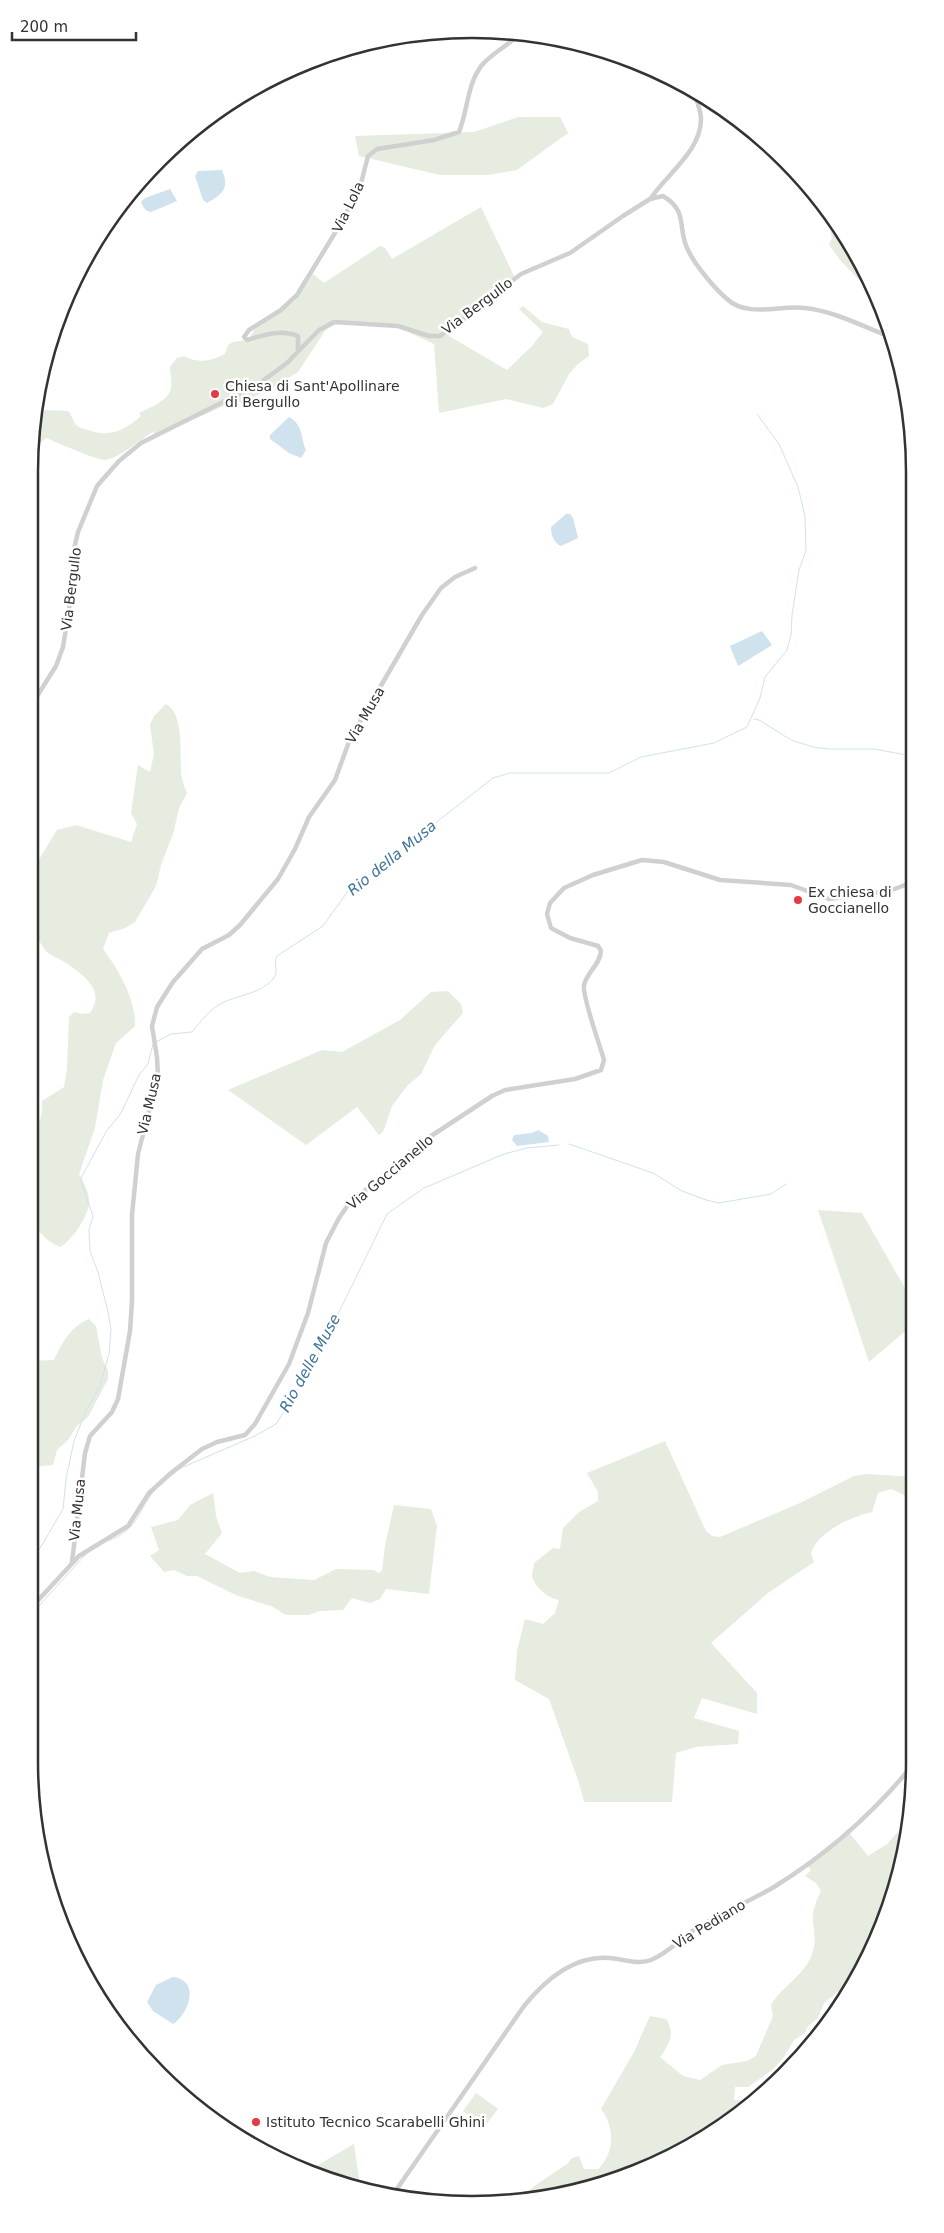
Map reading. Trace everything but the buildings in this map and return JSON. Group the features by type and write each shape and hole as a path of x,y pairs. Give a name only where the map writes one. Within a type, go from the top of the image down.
{"street":[{"name":"Via Lola","path":"298,352 298,336 292,334 272,333 247,340 244,337 249,330 280,310 297,295 338,228 360,187 368,156 377,149 434,140 459,132 473,81 478,72 490,58 512,39"},
{"name":"Via Bergullo","path":"38,694 60,656 72,590 74,549 91,498 101,480 142,443 257,384 287,363 319,330 334,322 398,326 429,336 445,334 512,279 570,253 650,200 689,152 698,136 701,117 697,101"},
{"path":"650,200 664,196 675,205 683,222 684,240 689,252 730,302 749,308 794,307 815,310 884,334"},
{"name":"Via Musa","path":"71,1563 79,1486 86,1448 93,1432 112,1412 118,1398 130,1331 132,1215 137,1162 158,1076 152,1026 154,1014 173,982 202,950 229,935 240,925 278,879 295,849 309,817 336,780 350,739 427,608 448,582 475,568"},
{"name":"Via Goccianello","path":"38,1600 71,1563 89,1548 128,1526 154,1488 194,1454 209,1445 245,1435 255,1424 282,1380 296,1347 308,1313 326,1243 339,1218 362,1193 422,1142 505,1090 575,1079 601,1070 604,1060 584,990 586,978 598,962 601,951 598,946 570,938 551,928 547,914 555,895 577,881 593,874 651,859 720,880 791,885 829,899 883,892 906,884"},
{"name":"Via Pediano","path":"397,2189 524,2006 547,1980 574,1964 594,1959 640,1962 653,1960 693,1930 774,1887 819,1856 874,1811 906,1773"}],"shaded area":[{"path":"518,117 560,117 568,133 517,170 488,175 440,175 359,156 355,136 474,132"},
{"path":"481,207 514,276 449,336 507,370 532,346 543,332 519,309 523,306 542,322 569,329 572,337 588,344 589,356 569,374 553,404 543,408 506,399 439,413 434,344 399,328 352,322 337,323 325,331 298,372 272,388 241,403 237,400 159,435 152,432 110,459 105,460 93,457 46,438 38,445 42,410 68,411 77,426 99,433 118,431 141,416 139,413 167,396 171,388 170,367 177,358 184,356 205,361 225,354 228,345 233,342 248,340 255,329 294,302 313,274 324,283 380,246 385,248 392,259"},
{"path":"830,226 863,284 829,245 832,238"},
{"path":"166,704 176,716 181,745 181,774 187,793 179,808 173,834 161,865 156,886 135,922 125,928 109,933 103,949 115,966 130,996 135,1016 135,1026 116,1043 103,1080 95,1128 79,1174 89,1199 87,1212 75,1233 60,1247 49,1240 38,1228 38,1123 42,1115 42,1101 64,1087 67,1069 69,1017 74,1012 90,1013 96,998 91,984 86,978 66,963 48,953 38,939 38,861 57,830 76,825 131,842 137,824 131,813 138,765 150,772 154,754 150,725 154,716"},
{"path":"448,991 461,1004 463,1013 435,1045 421,1074 407,1086 392,1106 383,1132 379,1135 357,1107 306,1145 228,1090 322,1050 342,1052 400,1020 431,992"},
{"path":"818,1210 862,1213 906,1290 906,1330 869,1362"},
{"path":"89,1319 96,1326 102,1358 108,1371 108,1379 88,1417 76,1427 68,1440 57,1450 53,1465 38,1466 38,1361 54,1360 72,1331 82,1322"},
{"path":"665,1441 706,1531 712,1536 720,1537 800,1503 854,1476 868,1474 906,1476 906,1496 891,1489 878,1493 872,1512 836,1526 820,1538 811,1553 814,1562 768,1593 711,1643 757,1693 757,1714 702,1698 694,1718 739,1731 738,1744 696,1747 676,1753 672,1802 584,1802 549,1699 515,1680 517,1651 525,1619 543,1624 555,1613 559,1600 546,1595 536,1585 532,1576 534,1563 553,1548 560,1549 563,1528 579,1512 598,1501 598,1492 587,1473"},
{"path":"213,1493 216,1516 222,1533 205,1554 240,1573 254,1571 270,1577 314,1580 336,1569 374,1570 378,1573 382,1571 385,1545 394,1505 431,1509 437,1526 429,1594 386,1589 380,1599 370,1603 352,1598 343,1610 320,1611 308,1615 286,1615 273,1607 236,1595 197,1576 187,1576 174,1570 164,1572 150,1556 159,1550 151,1527 178,1520 190,1505"},
{"path":"901,1828 892,1873 883,1901 862,1953 848,1978 841,1990 824,2003 818,2018 808,2026 805,2033 794,2040 784,2057 772,2070 748,2087 735,2087 734,2100 743,2101 713,2122 664,2151 584,2181 528,2192 567,2164 572,2158 579,2156 584,2169 598,2169 604,2163 610,2148 611,2132 606,2116 601,2109 634,2052 650,2016 666,2019 669,2024 671,2029 670,2039 660,2057 683,2076 700,2080 722,2065 747,2061 756,2056 773,2016 771,2005 806,1966 813,1951 815,1940 813,1913 821,1891 816,1883 805,1876 811,1870 807,1865 848,1831 868,1856 887,1844"},
{"path":"476,2093 498,2109 484,2127 463,2111"},
{"path":"354,2144 359,2181 332,2172 316,2166"}],"water":[{"path":"222,170 225,186 217,197 207,203 203,200 195,176 198,171"},
{"path":"170,189 177,201 151,212 143,207 141,202 145,198"},
{"path":"289,417 294,420 301,432 306,450 301,458 289,453 270,439 270,435"},
{"path":"566,514 570,514 573,518 578,538 561,546 553,538 551,527"},
{"path":"762,631 772,645 738,666 730,646"},
{"path":"538,1130 548,1136 549,1142 517,1146 512,1140 514,1135 532,1133"},
{"path":"173,1977 181,1979 187,1984 190,1998 184,2012 173,2024 153,2011 147,2002 156,1985"}],"waterway":[{"name":"Rio della Musa","path":"156,1042 171,1034 192,1032 213,1009 228,1000 263,988 274,978 277,956 323,926 348,891 493,778 510,773 609,773 641,757 714,743 747,727 760,698 765,677 787,650 791,635 799,570 806,551 805,516 798,487 779,444 757,414"},
{"path":"754,719 759,720 791,740 813,747 828,749 874,749 906,755"},
{"name":"Rio della Musa","path":"38,1552 63,1509 66,1479 74,1441 86,1411 100,1386 109,1354 111,1329 98,1272 90,1251 89,1230 93,1216 81,1178 106,1132 121,1113 139,1075 148,1064 153,1044"},
{"name":"Rio delle Muse","path":"569,1144 653,1173 682,1191 719,1203 771,1194 786,1184"},
{"name":"Rio delle Muse","path":"171,1476 181,1468 255,1436 276,1424 314,1363 387,1214 424,1188 504,1154 527,1148 559,1145"},
{"name":"Rio delle Muse","path":"108,1541 125,1532 131,1526 153,1492"},
{"name":"Rio delle Muse","path":"38,1607 86,1554"}],"place":[{"name":"Chiesa di Sant'Apollinare di Bergullo","path":"215,394"},
{"name":"Ex chiesa di Goccianello","path":"798,900"},
{"name":"Istituto Tecnico Scarabelli Ghini","path":"256,2122"}]}
